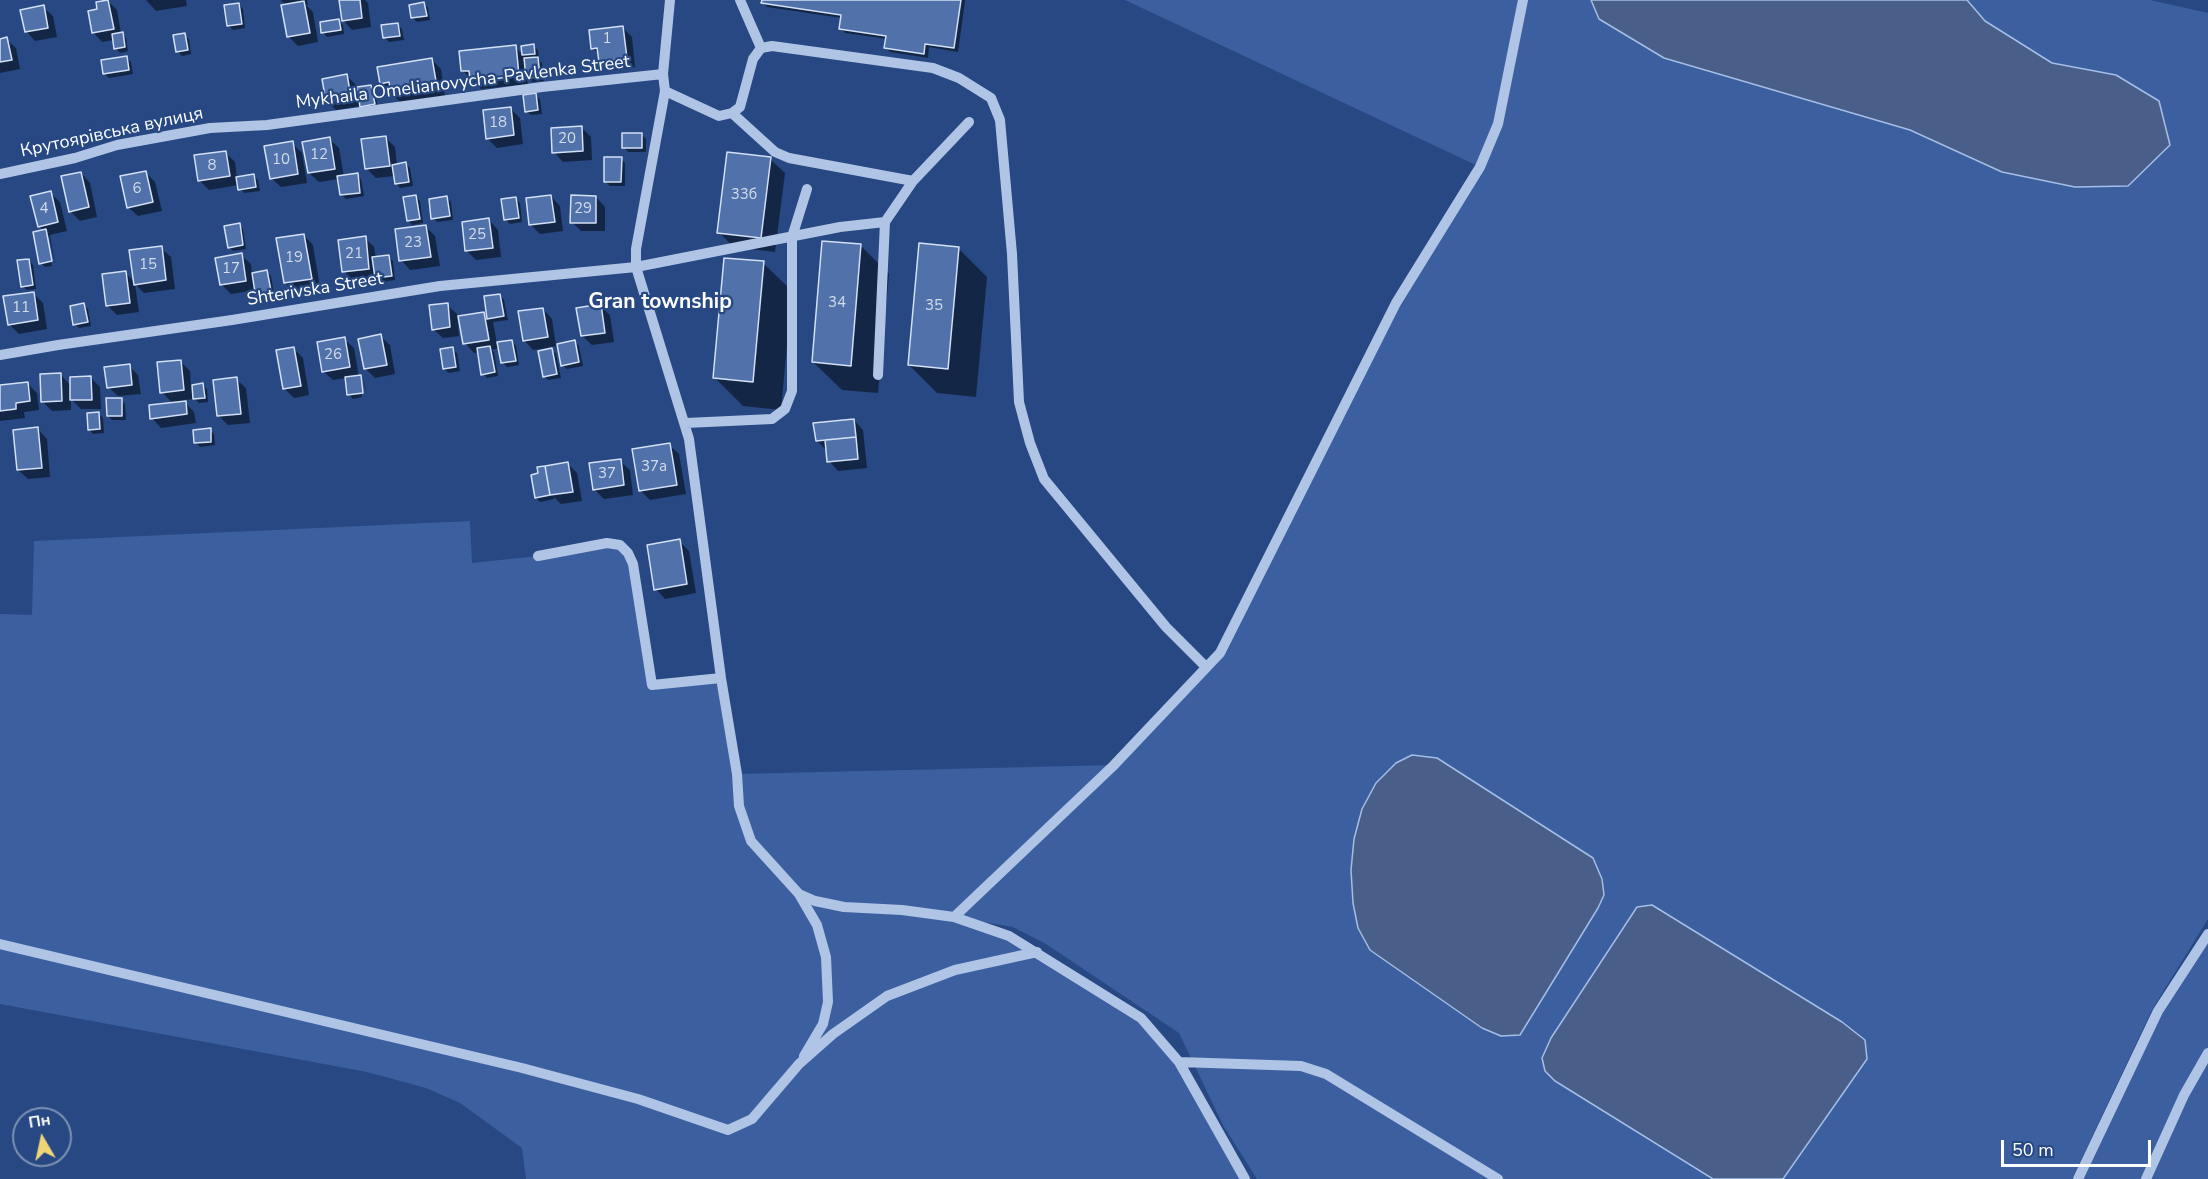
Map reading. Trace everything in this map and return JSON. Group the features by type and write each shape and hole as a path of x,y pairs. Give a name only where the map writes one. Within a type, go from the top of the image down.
{"street":[{"path":"670,0 663,74 665,91 636,249 636,267 686,423 739,806 752,840 799,894 817,925 826,957 828,1002 823,1024 799,1064"},
{"path":"740,0 761,48"},
{"path":"954,917 1114,765 1220,653 1396,303 1480,167 1498,124 1523,0"},
{"path":"665,91 718,116 732,113 740,107 753,59 761,48 772,46 933,68 958,78 991,98 1000,120 1012,254 1018,402 1029,443 1044,479 1166,627 1206,667"},
{"name":"Mykhaila Omelianovycha-Pavlenka Street","path":"267,125 542,87 663,74"},
{"path":"732,113 775,152 789,158 913,181"},
{"path":"878,375 885,222 913,181 969,122"},
{"name":"Крутоярівська вулиця","path":"0,174 75,158 117,145 210,128 267,125"},
{"path":"686,423 772,419 785,408 792,391 792,237 807,189"},
{"name":"Shterivska Street","path":"0,356 440,286 636,267 840,227 885,222"},
{"path":"538,556 607,543 620,545 628,553 633,564 652,685 721,678"},
{"path":"799,894 816,901 844,907 902,910 954,917 1009,936 1141,1018 1179,1062 1245,1179"},
{"path":"2078,1179 2158,1011 2208,934"},
{"path":"0,944 522,1068 638,1099 728,1130 752,1119 799,1064 833,1034 887,996 955,970 1036,952"},
{"path":"2146,1179 2184,1095 2208,1053"},
{"path":"1179,1062 1301,1066 1326,1074 1498,1179"}],"shaded area":[{"path":"1125,0 1591,0 1599,19 1664,58 1910,130 2002,172 2115,75 2052,63 1985,21 1967,0 2150,0 2208,13 2208,919 2153,1008 2072,1179 1783,1179 1867,1059 1865,1040 1842,1022 1652,905 1637,907 1551,1038 1543,1058 1545,1071 1555,1081 1713,1179 1257,1179 1223,1125 1179,1033 1046,944 1013,927 960,918 1009,936 1141,1018 1179,1062 1245,1179 526,1179 522,1148 460,1103 426,1088 367,1072 0,1004 0,614 32,615 34,541 470,521 472,563 538,556 607,543 628,553 652,685 721,678 737,774 1114,765 1220,653 1396,303 1480,167","holes":["1412,755 1437,758 1593,858 1602,879 1604,895 1598,908 1521,1035 1501,1036 1482,1028 1370,950 1358,928 1353,903 1351,870 1354,839 1362,809 1376,783 1396,763"]},
{"path":"1591,0 1967,0 1985,21 2052,63 2116,75 2159,101 2170,145 2128,186 2075,187 2002,172 1910,130 1664,58 1599,19"},
{"path":"1412,755 1437,758 1593,858 1602,879 1604,895 1598,908 1520,1035 1501,1036 1482,1028 1370,950 1358,928 1353,903 1351,870 1354,839 1362,809 1376,783 1396,763"},
{"path":"1652,905 1842,1022 1865,1040 1867,1059 1783,1179 1713,1179 1555,1081 1545,1071 1542,1058 1551,1038 1637,907"},
{"path":"2208,934 2208,1179 2078,1179 2158,1011"}],"building":[{"path":"108,0 114,29 92,33 88,11 97,9 96,2"},
{"path":"339,0 360,0 362,18 342,21"},
{"path":"762,0 961,0 954,48 925,44 924,54 884,48 886,36 839,29 841,15 761,3"},
{"path":"304,1 310,33 287,37 281,5"},
{"path":"424,2 427,16 411,18 409,5"},
{"path":"239,3 242,24 227,26 224,5"},
{"path":"44,5 48,28 25,32 20,10"},
{"path":"339,19 341,30 321,33 320,22"},
{"path":"398,23 400,36 383,38 381,25"},
{"path":"623,26 627,58 599,62 597,48 591,49 589,30"},
{"path":"123,32 125,47 114,49 112,34"},
{"path":"185,33 188,50 176,52 173,35"},
{"path":"7,37 12,60 0,62 0,39"},
{"path":"534,44 535,54 522,55 521,46"},
{"path":"516,45 519,75 470,80 469,71 461,71 459,51"},
{"path":"127,56 129,70 103,74 101,60"},
{"path":"538,57 540,77 526,78 524,58"},
{"path":"432,58 437,87 391,95 389,82 380,84 377,67"},
{"path":"347,74 351,97 326,102 322,79"},
{"path":"371,85 375,104 360,107 357,87"},
{"path":"536,93 538,110 525,112 523,95"},
{"path":"511,107 514,135 486,139 483,110"},
{"path":"582,126 583,151 552,153 551,128"},
{"path":"622,133 642,133 642,148 622,148"},
{"path":"386,136 390,166 365,169 361,139"},
{"path":"330,137 335,169 308,173 302,142"},
{"path":"293,141 298,174 270,179 264,146"},
{"path":"226,151 230,176 198,181 194,155"},
{"path":"727,152 771,157 761,238 717,233"},
{"path":"604,157 622,157 621,182 604,182"},
{"path":"406,162 409,182 395,184 392,165"},
{"path":"146,171 153,202 127,208 120,176"},
{"path":"81,172 89,207 69,212 61,176"},
{"path":"358,173 360,193 340,195 337,176"},
{"path":"254,174 256,187 238,190 236,177"},
{"path":"51,191 58,222 38,227 30,196"},
{"path":"416,195 420,219 407,221 403,197"},
{"path":"551,195 555,222 529,225 526,198"},
{"path":"571,195 596,196 596,223 570,223"},
{"path":"447,196 450,216 431,219 429,199"},
{"path":"516,197 519,218 504,220 501,199"},
{"path":"489,218 493,248 465,251 462,222"},
{"path":"240,223 243,245 228,248 224,226"},
{"path":"426,225 431,257 399,261 395,229"},
{"path":"46,229 52,261 39,264 33,232"},
{"path":"304,234 312,279 284,283 276,238"},
{"path":"366,236 369,269 342,272 338,240"},
{"path":"822,241 861,244 851,366 812,362"},
{"path":"919,243 959,247 948,369 908,365"},
{"path":"162,246 166,280 134,285 129,250"},
{"path":"242,253 246,281 220,285 215,258"},
{"path":"389,255 392,276 375,278 372,257"},
{"path":"724,258 764,261 753,382 713,378"},
{"path":"29,259 33,285 21,287 17,260"},
{"path":"267,270 272,296 256,299 252,273"},
{"path":"126,271 130,303 106,306 102,274"},
{"path":"34,292 38,320 8,325 3,296"},
{"path":"500,294 504,316 487,319 484,296"},
{"path":"84,303 88,322 73,325 70,306"},
{"path":"448,303 450,327 432,330 429,305"},
{"path":"601,304 605,333 581,336 576,308"},
{"path":"543,308 548,337 523,341 518,311"},
{"path":"484,312 489,340 463,344 458,316"},
{"path":"381,334 387,365 364,369 358,339"},
{"path":"345,337 350,367 322,372 317,342"},
{"path":"512,340 516,361 501,363 497,342"},
{"path":"575,340 579,362 561,366 557,344"},
{"path":"490,346 495,372 481,375 477,348"},
{"path":"294,347 301,386 283,389 276,350"},
{"path":"453,347 456,367 443,369 440,349"},
{"path":"552,348 557,374 543,377 538,351"},
{"path":"181,360 184,390 160,393 157,362"},
{"path":"130,364 132,385 107,388 104,367"},
{"path":"61,373 62,401 41,402 40,374"},
{"path":"361,375 363,393 347,395 345,377"},
{"path":"91,376 92,400 70,400 70,377"},
{"path":"237,377 241,414 217,416 213,380"},
{"path":"28,382 30,401 16,403 16,409 0,411 0,385"},
{"path":"203,383 205,398 193,399 192,385"},
{"path":"106,398 122,398 122,416 107,416"},
{"path":"186,401 187,414 150,419 149,405"},
{"path":"99,412 100,429 88,430 87,413"},
{"path":"854,419 856,437 816,441 813,423"},
{"path":"38,427 42,468 17,470 13,430"},
{"path":"211,428 211,442 194,443 193,430"},
{"path":"856,437 858,459 827,462 825,440"},
{"path":"670,443 677,485 639,491 632,449"},
{"path":"621,459 624,485 593,490 589,463"},
{"path":"568,462 573,492 550,495 545,466"},
{"path":"545,466 550,495 535,498 531,475 538,473 537,467"},
{"path":"680,539 687,584 654,590 647,545"}],"district":[{"name":"Gran township","path":"660,303"}]}
